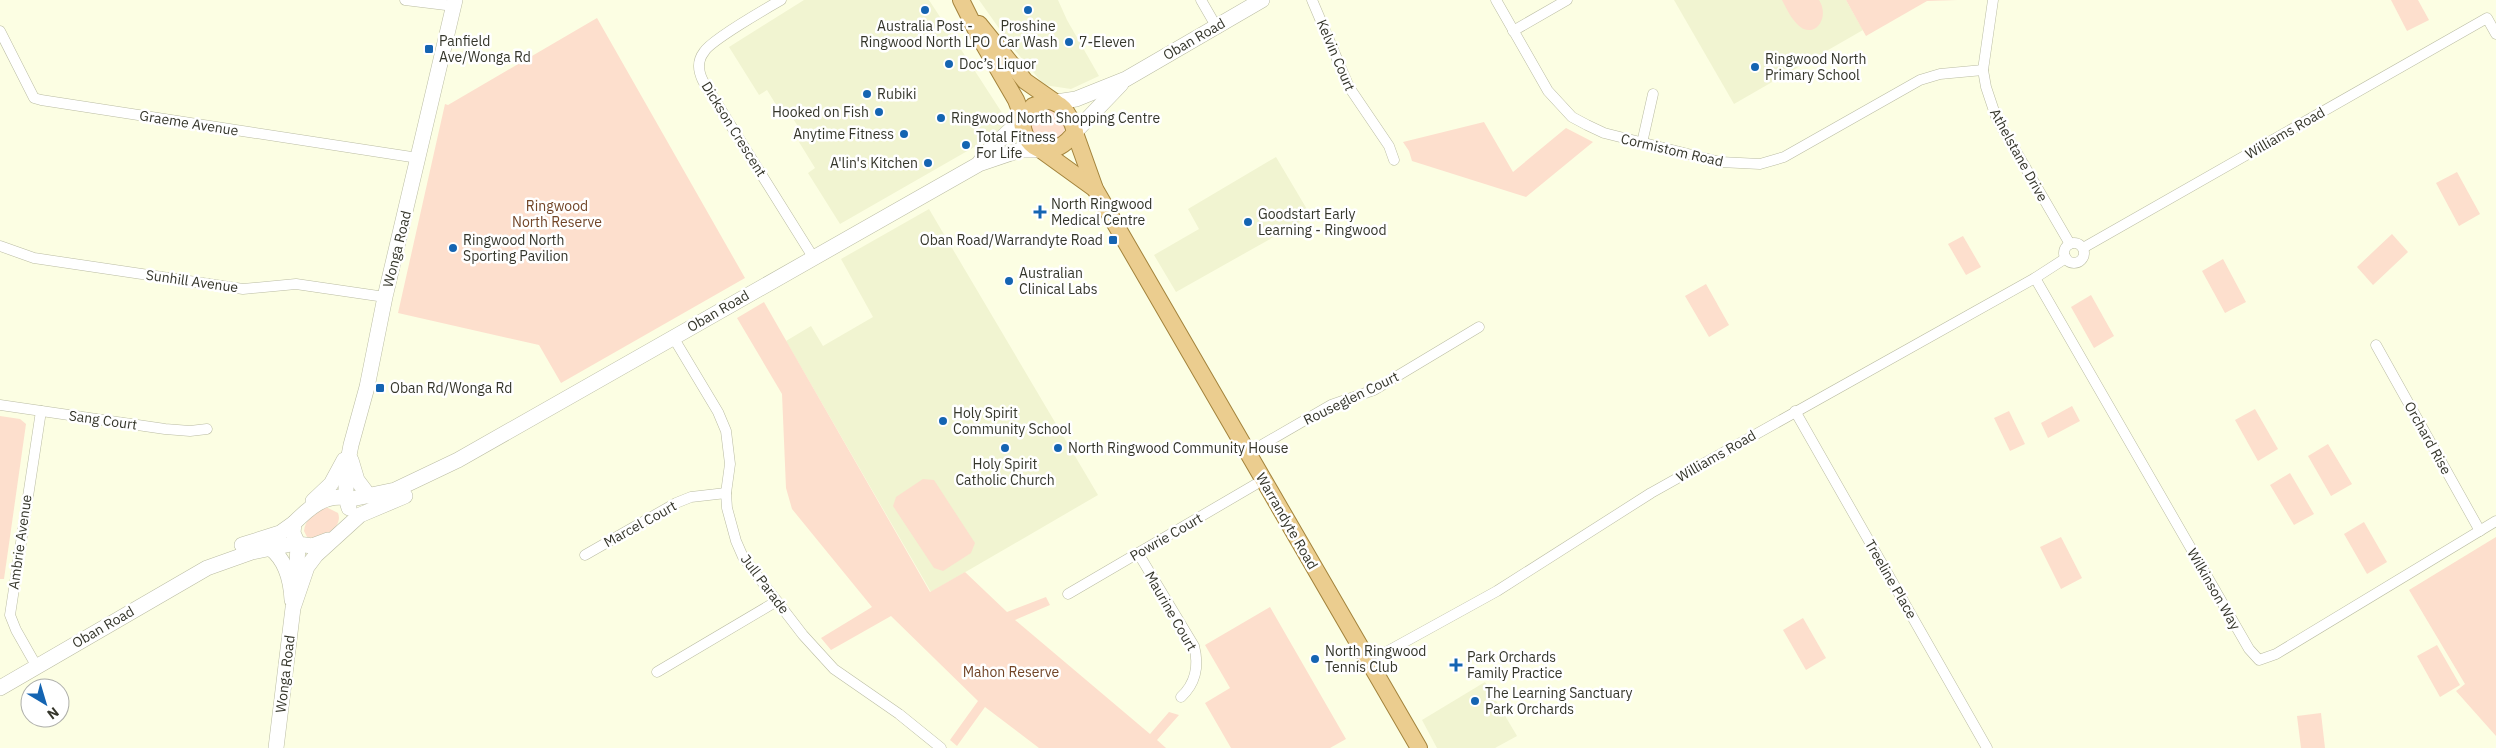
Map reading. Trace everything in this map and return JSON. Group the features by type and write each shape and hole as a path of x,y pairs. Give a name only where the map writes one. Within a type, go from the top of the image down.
{"main road":[{"name":"Oban Road","path":"1056,102 1076,99 1126,79 1262,0"},
{"name":"Wonga Road","path":"346,527 349,511 346,499 346,471 455,3"},
{"path":"965,6 1025,81 1067,111 1075,133 1060,148 1040,150 1025,138 1016,100 980,38 965,6"},
{"name":"Oban Road","path":"1075,133 1126,79"},
{"path":"1022,119 1033,106 1047,101 1056,102"},
{"name":"Oban Road","path":"979,164 990,149 1022,119"},
{"name":"Warrandyte Road","path":"1075,133 1095,190 1370,660 1419,748"},
{"name":"Oban Road","path":"0,688 207,568 233,550 280,533 325,499 369,496 406,486 458,460 979,164 1020,150 1040,150"},
{"name":"Warrandyte Road","path":"1040,150 1095,190"},
{"path":"351,447 356,480 369,496"},
{"path":"294,604 297,544 293,533 295,522 303,510 330,484 351,447"},
{"name":"Oban Road","path":"207,568 246,554 270,548 297,544 319,544 346,527 365,511 414,491 458,460"},
{"path":"294,604 309,563 346,527"},
{"path":"270,548 278,555 288,575 294,604"},
{"name":"Wonga Road","path":"276,748 294,604"}],"street":[{"path":"405,0 455,3"},
{"name":"Dickson Crescent","path":"781,0 710,46 700,59 699,69 703,81 813,257"},
{"path":"1201,0 1216,26"},
{"name":"Kelvin Court","path":"1312,0 1349,87 1389,146 1394,160"},
{"name":"Cormistom Road","path":"1496,0 1548,91 1572,117 1604,133 1720,162 1760,164 1784,157 1920,80 1940,74 1983,70"},
{"path":"1514,31 1567,0"},
{"name":"Athelstane Drive","path":"1993,0 1983,70 1986,87 1996,118 2070,244"},
{"name":"Williams Road","path":"2083,248 2487,18 2496,34"},
{"name":"Graeme Avenue","path":"0,31 34,98 418,158"},
{"path":"1642,143 1653,94"},
{"path":"2070,244 2078,244 2083,248 2084,255 2081,260 2074,262 2066,258 2066,249 2070,244"},
{"name":"Sunhill Avenue","path":"0,246 34,258 243,289 296,284 385,298"},
{"name":"Williams Road","path":"1370,660 1497,591 1650,493 2034,278 2066,258"},
{"name":"Wilkinson Way","path":"2034,278 2249,649 2259,660 2276,654 2496,521"},
{"name":"Rouseglen Court","path":"1248,453 1331,405 1374,390 1479,327"},
{"name":"Jull Parade","path":"673,337 718,412 726,431 730,464 726,493 731,526 743,557 776,601 834,669 899,714 941,748"},
{"name":"Orchard Rise","path":"2376,345 2480,531"},
{"name":"Sang Court","path":"0,405 165,429 190,431 207,429"},
{"name":"Ambrie Avenue","path":"37,667 10,616 40,411"},
{"name":"Treeline Place","path":"1795,411 1988,748"},
{"name":"Powrie Court","path":"1068,594 1263,480"},
{"name":"Marcel Court","path":"585,555 676,503 691,497 726,493"},
{"name":"Maurine Court","path":"1138,553 1194,646 1198,661 1189,689 1181,697"},
{"path":"657,672 776,601"}],"shaded area":[{"path":"804,0 929,0 1006,119 1003,126 990,138 840,224 808,173 815,168 799,142 805,138 789,112 783,116 767,90 759,95 729,47"},
{"path":"979,0 1058,0 1067,20 1099,76 1071,89 1044,85 1013,48"},
{"name":"Ringwood North Primary School","path":"1674,0 1846,0 1863,30 1734,104"},
{"name":"Goodstart Early Learning - Ringwood","path":"1276,157 1311,216 1176,292 1154,255 1199,229 1188,209"},
{"name":"Holy Spirit Community School","path":"929,209 1098,495 931,592 786,341 811,326 823,346 873,317 841,259"},
{"name":"The Learning Sanctuary Park Orchards","path":"1485,682 1517,736 1495,748 1437,748 1422,720"}],"green space":[{"path":"1782,0 1819,0 1822,7 1822,20 1814,29 1803,29 1793,19"},
{"path":"1846,0 1958,0 1927,1 1866,36"},
{"path":"2391,0 2418,0 2429,20 2407,31"},
{"name":"Ringwood North Reserve","path":"597,18 745,278 561,383 539,345 398,313 445,104 448,105"},
{"path":"1048,109 1055,110 1060,114 1064,119 1064,133 1060,138 1055,142 1048,143 1041,142 1036,138 1032,133 1031,126 1032,119 1036,114 1041,110"},
{"path":"1484,122 1513,172 1566,128 1593,142 1526,197 1412,161 1409,151 1403,142"},
{"path":"2457,172 2480,214 2459,226 2436,183"},
{"path":"2392,234 2408,252 2373,285 2357,267"},
{"path":"1963,236 1981,267 1966,275 1948,244"},
{"path":"2223,259 2246,302 2225,313 2202,271"},
{"path":"1706,284 1729,325 1709,337 1685,296"},
{"path":"2091,295 2114,336 2094,348 2071,307"},
{"name":"Mahon Reserve","path":"764,302 930,592 965,572 1007,612 1046,597 1050,605 1015,620 1150,734 1169,712 1179,715 1157,740 1166,748 1039,748 985,707 957,746 950,740 978,701 891,616 831,650 821,638 872,607 792,509 786,488 782,394 737,318"},
{"path":"2072,406 2080,421 2048,438 2041,423"},
{"path":"2255,409 2278,449 2258,461 2235,420"},
{"path":"2009,411 2025,444 2010,451 1994,418"},
{"path":"0,416 20,419 26,424 4,579 0,579"},
{"path":"2328,444 2352,484 2331,496 2308,456"},
{"path":"2290,473 2314,514 2294,525 2270,485"},
{"path":"923,479 934,480 975,543 971,553 943,571 934,568 893,506 896,497"},
{"path":"326,507 338,513 338,524 324,535 312,538 307,537 304,531 306,522 315,513"},
{"path":"2364,522 2387,562 2367,574 2344,534"},
{"path":"2061,537 2082,578 2061,589 2040,547"},
{"path":"2496,537 2496,736 2456,691 2465,684 2409,590"},
{"path":"1270,607 1346,739 1330,748 1231,748 1205,703 1230,688 1205,645"},
{"path":"1803,618 1826,658 1806,670 1783,630"},
{"path":"2437,645 2460,685 2440,697 2417,656"},
{"path":"2321,713 2325,748 2301,748 2297,716"}],"place":[{"name":"Australia Post - Ringwood North LPO","path":"925,10"},
{"name":"Proshine Car Wash","path":"1028,10"},
{"name":"7-Eleven","path":"1069,42"},
{"name":"Panfield Ave/Wonga Rd","path":"429,49"},
{"name":"Doc’s Liquor","path":"949,64"},
{"name":"Ringwood North Primary School","path":"1755,67"},
{"name":"Rubiki","path":"867,94"},
{"name":"Hooked on Fish","path":"879,112"},
{"name":"Ringwood North Shopping Centre","path":"941,118"},
{"name":"Anytime Fitness","path":"904,134"},
{"name":"Total Fitness For Life","path":"966,145"},
{"name":"A'lin's Kitchen","path":"928,163"},
{"name":"North Ringwood Medical Centre","path":"1040,212"},
{"name":"Goodstart Early Learning - Ringwood","path":"1248,222"},
{"name":"Oban Road/Warrandyte Road","path":"1113,240"},
{"name":"Ringwood North Sporting Pavilion","path":"453,248"},
{"name":"Australian Clinical Labs","path":"1009,281"},
{"name":"Oban Rd/Wonga Rd","path":"380,388"},
{"name":"Holy Spirit Community School","path":"943,421"},
{"name":"Holy Spirit Catholic Church","path":"1005,448"},
{"name":"North Ringwood Community House","path":"1058,448"},
{"name":"North Ringwood Tennis Club","path":"1315,659"},
{"name":"Park Orchards Family Practice","path":"1456,665"},
{"name":"The Learning Sanctuary Park Orchards","path":"1475,701"}]}
